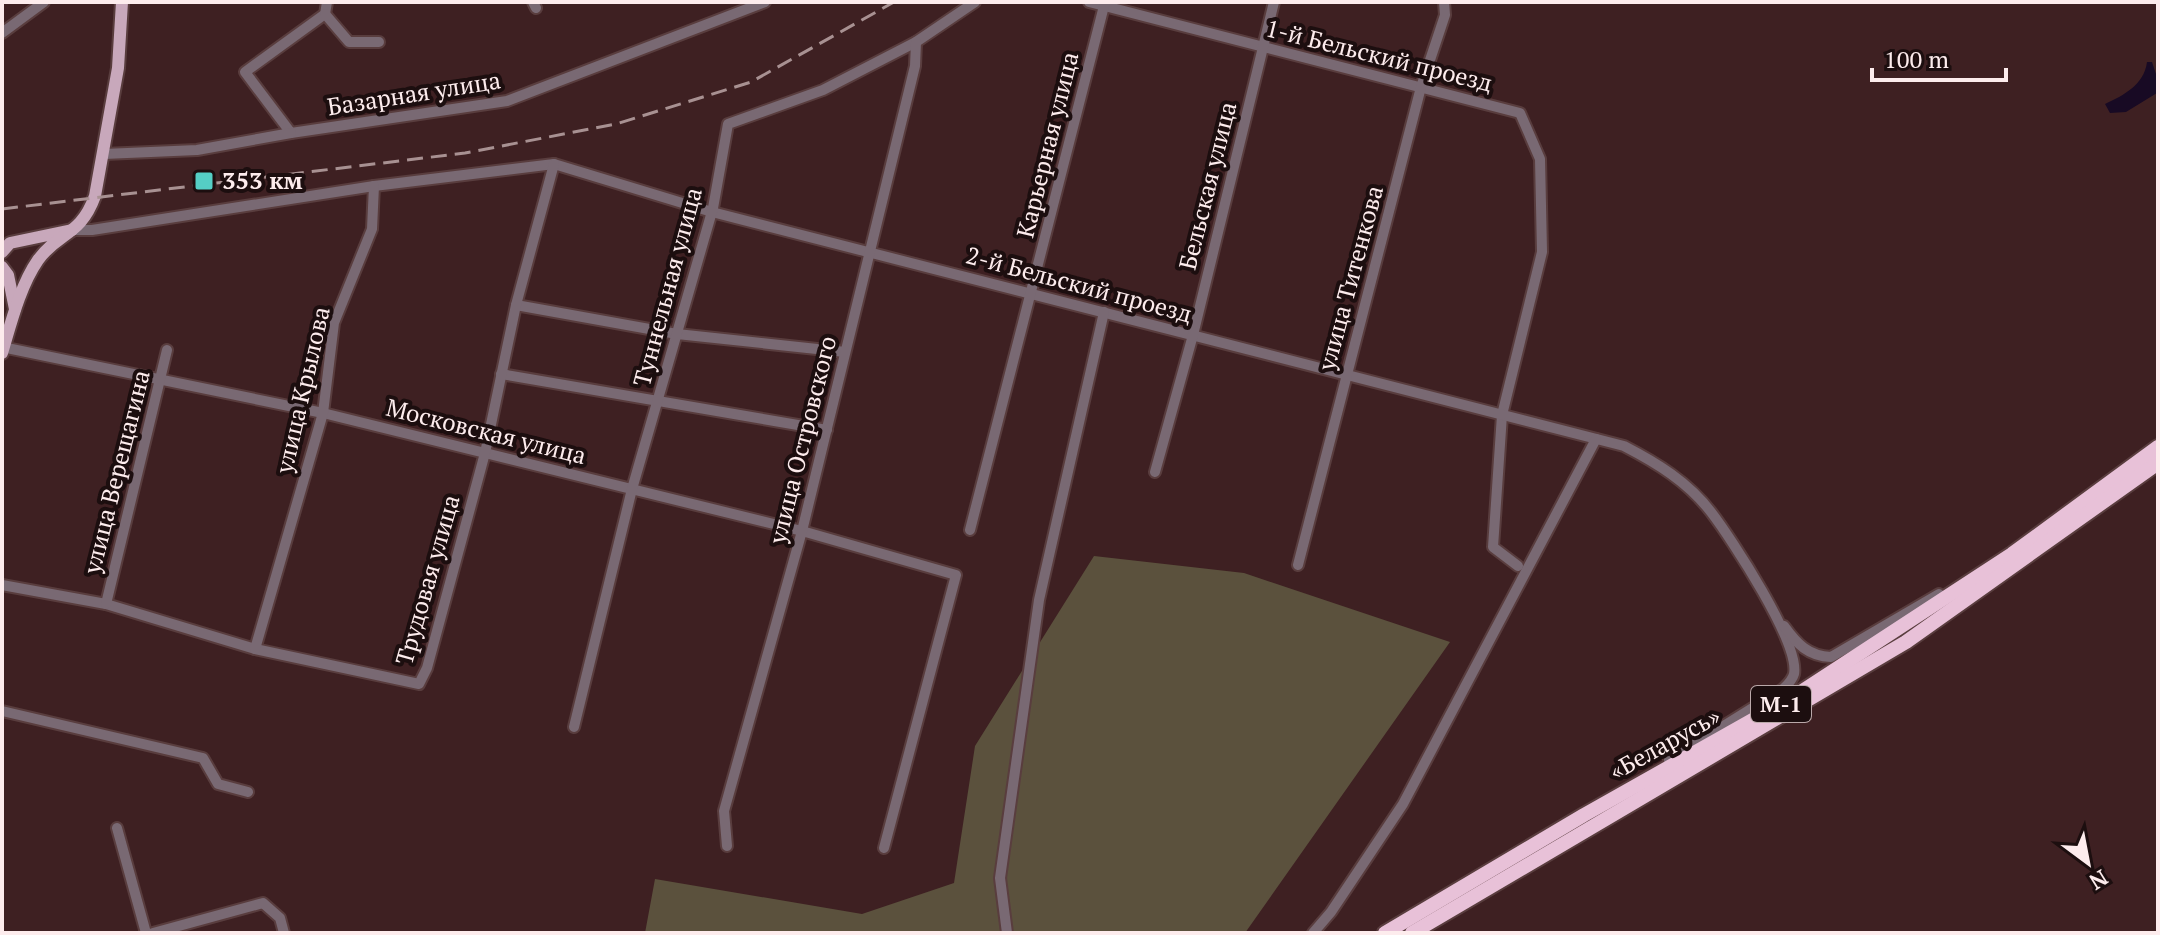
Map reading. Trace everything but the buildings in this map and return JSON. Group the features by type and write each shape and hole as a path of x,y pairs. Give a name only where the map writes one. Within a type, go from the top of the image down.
{"highway":[{"name":"«Беларусь»","path":"1385,933 1584,815 1790,699 2012,554 2158,447"},
{"name":"«Беларусь»","path":"1412,933 1906,642 2158,463"}],"main road":[{"path":"3,349 38,260 75,230 92,206 118,68 122,2"},
{"path":"2,252 10,243 75,230"},
{"path":"22,241 34,247 38,260"},
{"path":"5,271 20,278 32,273"},
{"path":"5,271 16,313"}],"street":[{"path":"2,33 44,2"},
{"path":"291,133 245,72 325,14 327,2"},
{"name":"Базарная улица","path":"104,154 197,150 507,101 765,2"},
{"name":"Туннельная улица","path":"574,727 632,489 712,212 728,124 823,90 916,42 975,2"},
{"name":"1-й Бельский проезд","path":"1089,2 1520,113 1540,159 1542,252 1502,415"},
{"name":"Бельская улица","path":"1155,472 1193,335 1274,2"},
{"name":"улица Титенкова","path":"1298,565 1421,87 1445,15 1444,2"},
{"name":"Карьерная улица","path":"970,530 1104,4"},
{"path":"325,14 349,42 379,42"},
{"name":"улица Островского","path":"727,846 724,811 802,531 915,66 916,42"},
{"path":"75,230 92,230 374,186 554,164"},
{"name":"2-й Бельский проезд","path":"554,164 712,212 1624,446 1651,460 1701,499 1723,527 1771,609"},
{"name":"Трудовая улица","path":"2,585 106,604 255,649 419,684 427,668 485,453 516,305 554,164"},
{"name":"улица Крылова","path":"255,649 323,413 334,323 372,229 374,186"},
{"path":"516,305 677,334 845,352"},
{"path":"1007,933 1000,878 1039,600 1104,312"},
{"name":"Московская улица","path":"3,349 323,413 802,531 956,575 884,848"},
{"name":"улица Верещагина","path":"106,604 167,350"},
{"path":"501,374 827,430"},
{"path":"1502,415 1493,547 1518,566"},
{"path":"1313,933 1331,912 1403,804 1596,439"},
{"path":"1771,609 1805,650 1820,657 1831,657 2012,554"},
{"path":"1584,815 1789,684 1794,672 1793,659 1771,609"},
{"path":"2,711 203,758 218,784 248,792"},
{"path":"117,828 146,933"},
{"path":"153,933 263,903 280,918 284,933"}],"shaded area":[{"path":"2147,62 2152,62 2158,80 2157,93 2126,112 2110,113 2105,104 2137,83"},
{"path":"1094,556 1244,573 1450,642 1245,933 645,933 655,879 862,914 954,883 975,746"}],"railway":[{"path":"2,209 465,153 616,124 751,82 894,2"}],"place":[{"name":"353 км","path":"204,181"}]}
